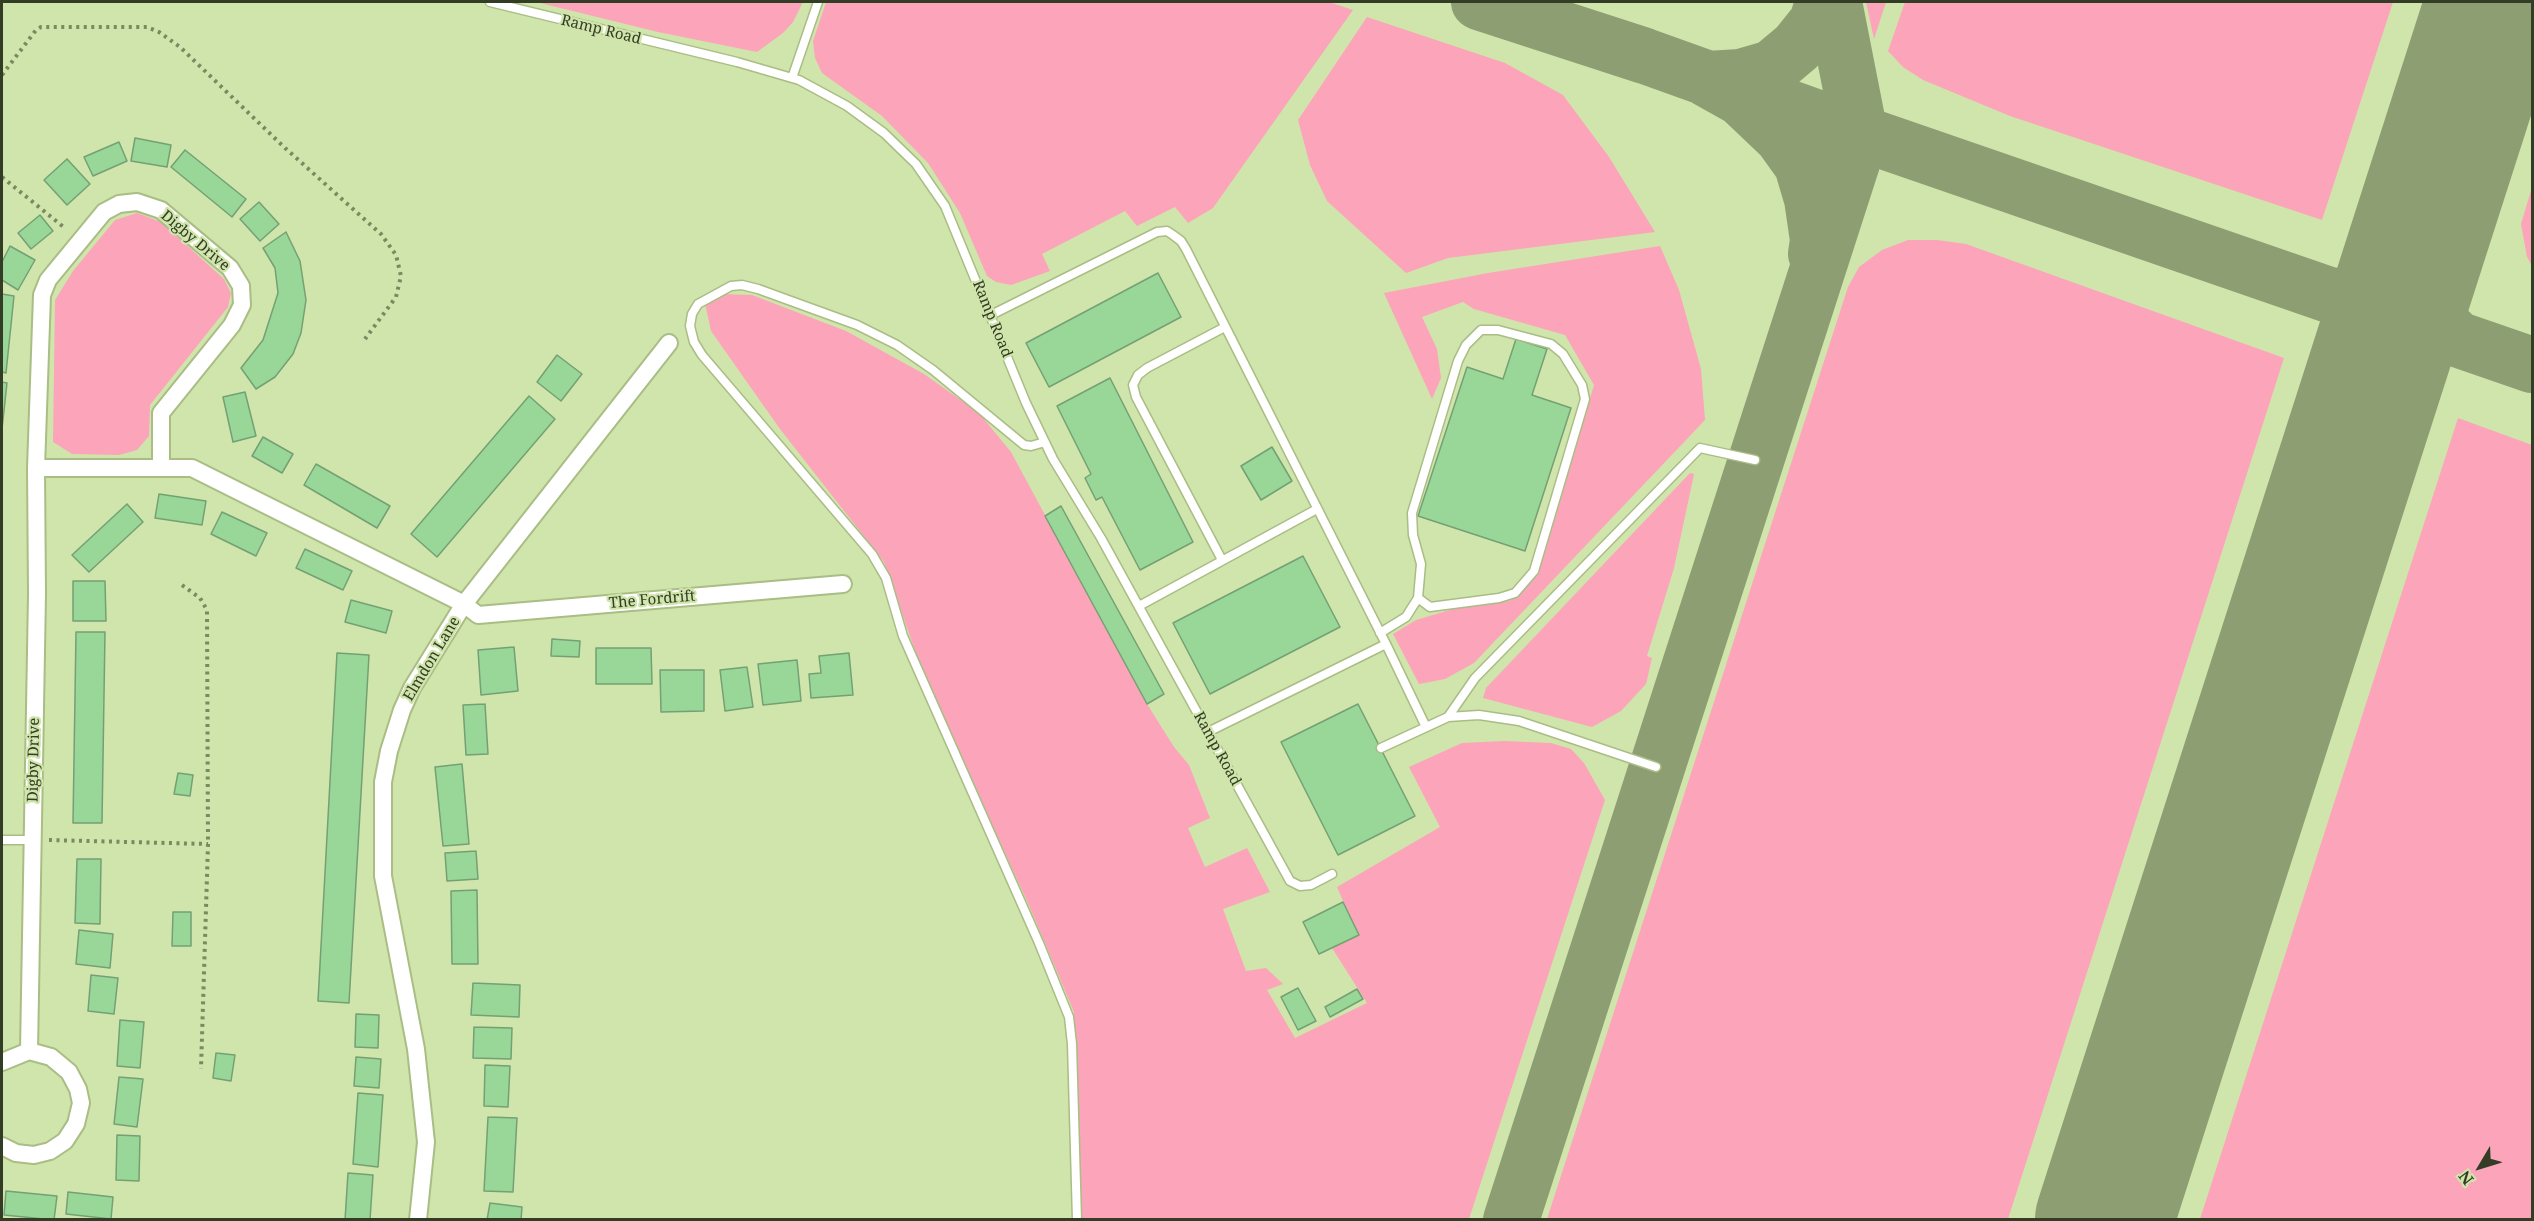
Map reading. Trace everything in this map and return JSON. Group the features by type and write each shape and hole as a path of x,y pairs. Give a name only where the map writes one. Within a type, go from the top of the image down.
{"street":[{"name":"Digby Drive","path":"29,1051 37,594 36,468 42,295 48,280 104,212 119,204 137,202 161,210 230,268 241,286 242,305 232,325 161,413 161,468"},
{"name":"Elmdon Lane","path":"418,1220 426,1142 416,1049 383,876 383,782 389,751 402,710 412,688 464,604 669,343"},
{"path":"36,468 192,468 464,604"},
{"name":"The Fordrift","path":"464,604 478,615 843,584"},
{"path":"2,1062 29,1051 51,1057 69,1072 78,1089 81,1103 76,1124 65,1141 50,1151 34,1155 16,1153 2,1146"}],"lane":[{"name":"Ramp Road","path":"490,2 738,62 792,78 847,106 885,133 915,164 945,206 1026,403 1045,442 1139,606 1290,881 1300,886 1311,885 1332,874"},
{"path":"792,78 818,2"},
{"path":"991,315 1157,232 1167,231 1181,241 1426,727"},
{"path":"1045,442 1031,446 1024,445 950,383 897,345 857,325 758,289 742,285 731,286 698,304 692,314 690,326 694,342 702,355 872,554 886,578 903,636 1039,943 1069,1017 1072,1044 1077,1220"},
{"path":"1222,560 1136,397 1133,385 1138,375 1147,368 1225,327"},
{"path":"1380,633 1406,617 1418,598 1421,564 1413,535 1412,513 1458,361 1466,345 1481,330 1498,330 1551,344 1563,354 1582,385 1585,399 1534,571 1515,593 1498,598 1430,607 1418,598"},
{"path":"1448,717 1475,678 1700,447 1755,460"},
{"path":"1139,606 1317,509"},
{"path":"1208,732 1386,644"},
{"path":"1381,748 1448,717 1479,715 1519,721 1656,767"},
{"path":"2,840 33,840"}],"path":[{"path":"2,75 36,30 41,27 147,27 159,32 180,47 285,148 381,234 396,255 401,276 396,297 365,339"},
{"path":"2,177 80,241"},
{"path":"182,585 200,598 207,610 207,844 201,1069"},
{"path":"33,840 207,844"}],"shaded area":[{"path":"536,2 803,2 793,22 783,33 757,52 658,32"},
{"path":"826,2 1329,2 1353,10 1213,208 1188,223 1175,207 1137,226 1125,211 1042,254 1050,271 1011,285 996,282 987,276 960,213 928,163 882,116 822,73 815,58 813,41"},
{"path":"1866,2 1886,2 1874,39"},
{"path":"1905,2 2393,2 2322,220 2010,116 1923,80 1903,67 1888,51"},
{"path":"1367,17 1505,63 1563,95 1609,157 1655,232 1448,258 1406,273 1327,201 1310,165 1298,120"},
{"path":"2532,187 2532,266 2527,257 2521,224"},
{"path":"137,213 161,222 224,279 231,293 228,307 150,405 149,436 137,450 119,455 72,454 53,442 55,300 73,271 115,220"},
{"path":"1908,240 1937,240 1966,244 2284,358 2008,1219 1547,1219 1848,287 1859,267 1882,250"},
{"path":"1660,246 1679,290 1701,369 1705,420 1474,663 1445,679 1419,684 1393,634 1416,620 1453,609 1511,600 1525,588 1537,573 1594,385 1565,335 1474,309 1463,302 1422,317 1437,349 1441,378 1432,399 1384,293 1488,273"},
{"path":"720,294 752,295 846,331 924,374 979,413 1011,452 1147,704 1174,747 1189,765 1210,818 1188,828 1205,867 1247,848 1270,892 1223,909 1246,971 1266,968 1283,984 1267,990 1295,1038 1367,1003 1332,948 1358,935 1337,887 1440,827 1409,767 1462,743 1504,741 1551,743 1571,749 1584,763 1605,800 1469,1219 1078,1219 1074,1012 1028,903 925,679 884,562 780,429 711,331 705,303"},
{"path":"2458,418 2532,445 2532,1219 2200,1219"},
{"path":"1690,473 1694,474 1674,568 1647,656 1652,658 1646,684 1621,711 1592,727 1483,698 1486,688"}],"building":[{"path":"135,138 171,145 167,167 131,161"},
{"path":"119,142 127,161 93,176 84,157"},
{"path":"185,150 246,199 232,217 171,167"},
{"path":"67,159 90,184 67,205 44,180"},
{"path":"259,202 279,224 260,241 240,219"},
{"path":"40,215 53,231 31,249 18,233"},
{"path":"286,232 300,261 306,300 301,333 293,354 275,377 256,389 241,368 263,340 278,293 275,268 263,248"},
{"path":"10,246 35,260 18,290 2,280 2,262"},
{"path":"1158,273 1181,317 1049,387 1026,343"},
{"path":"2,294 14,296 6,373 2,372"},
{"path":"1516,339 1547,349 1532,395 1571,408 1525,551 1418,516 1467,367 1503,379"},
{"path":"557,355 582,374 561,401 537,382"},
{"path":"1110,378 1193,542 1140,570 1102,497 1096,500 1085,478 1091,474 1057,406"},
{"path":"2,382 7,383 2,429"},
{"path":"245,392 256,436 233,442 223,397"},
{"path":"529,396 555,419 437,557 411,534"},
{"path":"263,437 293,454 282,473 252,456"},
{"path":"1272,447 1292,481 1261,500 1241,466"},
{"path":"316,464 390,506 377,528 304,485"},
{"path":"159,494 206,501 202,525 155,518"},
{"path":"127,504 143,522 89,572 72,555"},
{"path":"1061,506 1164,694 1147,704 1045,516"},
{"path":"222,512 267,533 256,556 211,534"},
{"path":"305,549 352,571 343,590 296,568"},
{"path":"1303,556 1340,627 1210,694 1173,623"},
{"path":"73,581 105,581 106,621 73,621"},
{"path":"351,600 392,611 386,633 345,622"},
{"path":"76,632 105,632 102,823 73,823"},
{"path":"552,639 580,641 579,657 551,656"},
{"path":"514,647 518,691 481,695 478,650"},
{"path":"596,648 651,648 652,684 596,684"},
{"path":"337,653 369,655 349,1003 318,1001"},
{"path":"849,653 853,695 811,698 809,674 821,673 819,656"},
{"path":"797,660 801,701 763,705 758,664"},
{"path":"747,667 753,707 725,711 720,670"},
{"path":"660,670 704,670 704,711 661,712"},
{"path":"485,704 488,754 466,755 463,705"},
{"path":"1358,704 1415,816 1338,855 1281,742"},
{"path":"462,764 469,844 443,846 435,767"},
{"path":"178,773 193,775 190,796 174,794"},
{"path":"476,851 478,879 447,881 445,853"},
{"path":"77,859 101,859 100,924 75,923"},
{"path":"477,890 478,964 452,964 451,891"},
{"path":"1343,902 1359,935 1319,954 1303,922"},
{"path":"173,912 191,912 191,946 172,946"},
{"path":"79,930 113,934 110,968 76,964"},
{"path":"91,975 118,978 114,1014 88,1011"},
{"path":"473,983 520,985 519,1017 471,1015"},
{"path":"1298,988 1316,1021 1298,1030 1281,997"},
{"path":"1357,989 1363,999 1330,1017 1325,1007"},
{"path":"356,1014 379,1015 378,1048 355,1047"},
{"path":"120,1020 144,1022 140,1068 117,1066"},
{"path":"474,1027 512,1028 511,1059 473,1058"},
{"path":"216,1053 235,1055 231,1081 213,1078"},
{"path":"356,1057 381,1059 379,1088 354,1086"},
{"path":"485,1065 510,1066 508,1107 484,1106"},
{"path":"119,1077 143,1079 137,1127 114,1124"},
{"path":"358,1093 383,1095 378,1167 353,1164"},
{"path":"488,1117 517,1118 513,1192 484,1191"},
{"path":"117,1135 140,1136 139,1181 116,1180"},
{"path":"348,1173 373,1175 370,1220 345,1220"},
{"path":"6,1191 57,1196 54,1220 4,1215"},
{"path":"68,1192 113,1197 111,1219 66,1214"},
{"path":"490,1203 522,1207 521,1220 487,1220"}],"taxiway":[{"path":"1479,2 1645,56 1857,132 2532,365"},
{"path":"1816,254 1818,240 1812,199 1802,165 1782,137 1741,98 1707,79 1741,77 1772,68 1797,47 1817,22 1823,2"},
{"path":"1511,1220 1852,163 1857,119 1834,2"},
{"path":"2334,296 2364,294 2389,281 2410,264 2415,288 2429,311 2456,338"},
{"path":"2334,296 2356,313 2366,327 2372,348 2370,389 2386,368 2407,348 2427,339 2456,338"}],"runway":[{"path":"2104,1220 2495,2"}]}
